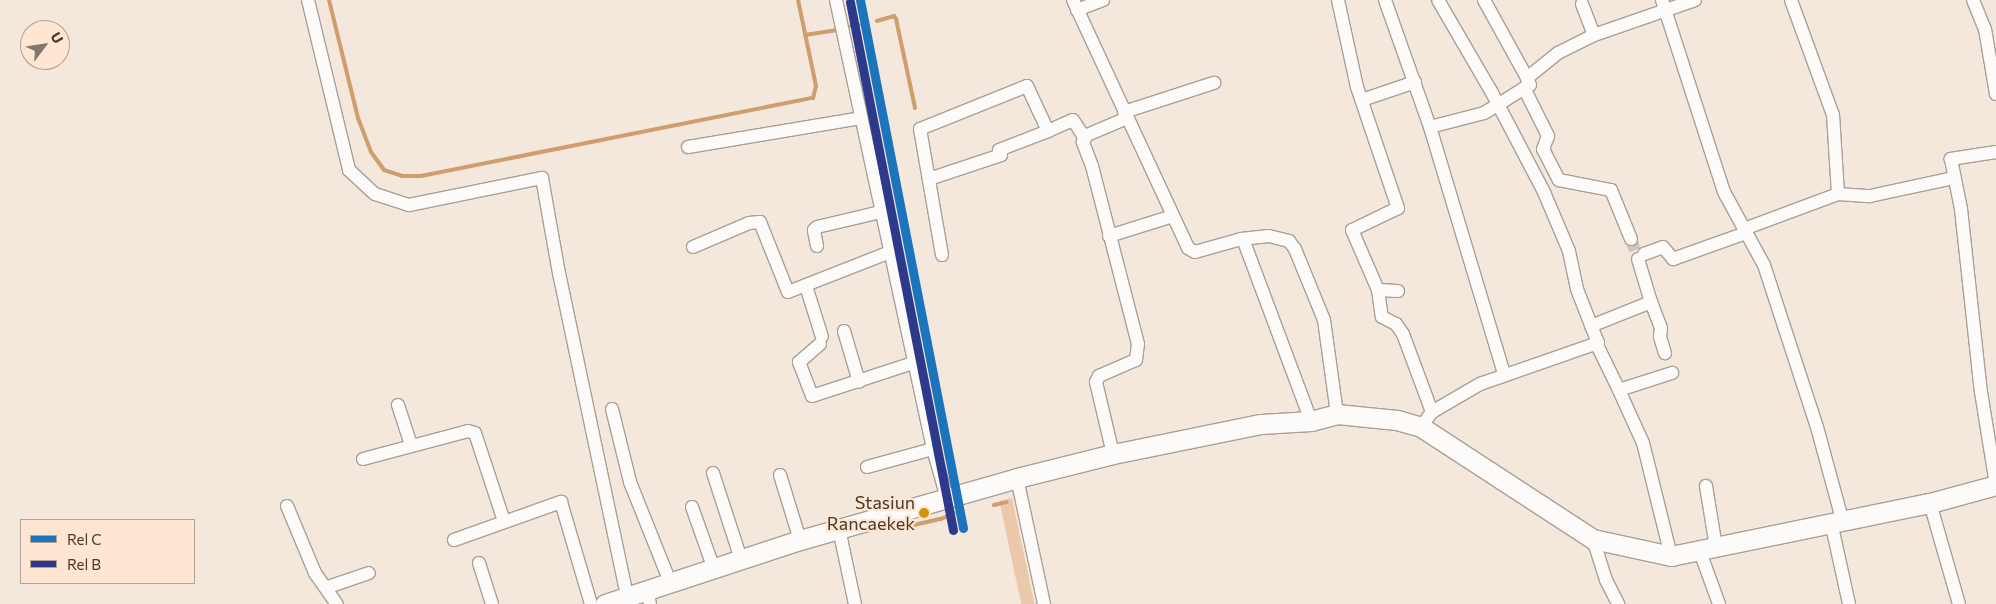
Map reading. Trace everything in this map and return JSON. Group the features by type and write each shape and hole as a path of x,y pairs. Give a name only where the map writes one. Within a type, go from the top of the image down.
{"main road":[{"path":"605,604 627,596 648,597 670,582 800,540 1017,478 1112,454 1261,424 1311,421 1336,414 1397,420 1426,420 1593,539 1671,556 1836,520 1930,503 1996,485"}],"street":[{"path":"308,0 348,170 375,194 409,205 542,178 559,273 627,596"},
{"path":"836,0 881,212 916,362 932,449 947,498"},
{"path":"1103,0 1075,5 1188,248 1195,252 1243,239 1281,238 1295,249 1324,320 1336,414"},
{"path":"1338,0 1362,100 1398,208 1352,230 1378,290 1382,316 1393,322 1403,334 1426,420 1455,397 1504,374 1597,345"},
{"path":"1385,0 1430,127 1504,374"},
{"path":"1438,0 1499,104 1544,192 1569,251 1577,289 1597,345 1643,443 1671,556"},
{"path":"1484,0 1525,83 1548,136 1543,149 1559,180 1611,190 1631,239"},
{"path":"1430,127 1484,113 1499,104 1525,83 1558,53 1594,35 1664,5 1695,0"},
{"path":"1791,0 1833,115 1838,194"},
{"path":"1973,0 1985,29 1996,94"},
{"path":"1582,4 1594,35"},
{"path":"1664,5 1724,192 1764,265 1804,383 1836,520 1849,604"},
{"path":"1362,100 1415,82"},
{"path":"1084,137 1125,115 1214,83"},
{"path":"942,255 920,129 1027,86 1048,131"},
{"path":"688,147 861,118"},
{"path":"929,179 1001,155 999,150 1073,120 1084,137 1138,344 1136,360 1099,376 1097,379 1112,454"},
{"path":"1996,152 1951,159 1961,209 1981,392 1996,485"},
{"path":"1665,353 1660,337 1661,328 1652,302 1641,256 1663,247 1673,259 1838,194 1870,196 1954,178"},
{"path":"817,246 814,230 817,227 881,212"},
{"path":"1109,236 1172,216"},
{"path":"693,247 758,221 785,290 793,292 890,252"},
{"path":"1243,239 1311,421"},
{"path":"806,286 821,340 799,362 812,396 916,362"},
{"path":"1378,290 1398,291"},
{"path":"1591,326 1652,302"},
{"path":"844,331 859,382"},
{"path":"1619,390 1672,372"},
{"path":"398,405 411,446"},
{"path":"612,409 633,489 670,582"},
{"path":"362,459 468,431 475,433 504,521"},
{"path":"867,467 932,449"},
{"path":"713,473 741,560"},
{"path":"780,475 800,540"},
{"path":"1017,478 1044,604"},
{"path":"1706,486 1708,548 1720,604"},
{"path":"454,540 560,502 591,604"},
{"path":"1930,503 1959,604"},
{"path":"287,506 315,573 328,587 334,603"},
{"path":"692,506 714,569"},
{"path":"840,529 855,604"},
{"path":"1593,539 1606,580 1618,604"},
{"path":"479,563 492,604"},
{"path":"328,587 369,572"}],"shaded area":[{"path":"1012,498 1034,604 1021,604 999,501"}],"waterway":[{"path":"329,0 358,118 371,152 384,170 402,176 421,176 813,98 816,86 798,0"},
{"path":"877,21 894,16 896,19 915,108"},
{"path":"851,26 859,25"},
{"path":"805,35 836,30"},
{"path":"994,505 1007,502"},
{"path":"905,527 941,519 954,513"}],"tunnel":[{"path":"1631,239 1638,259 1644,254"}],"rail line":[{"name":"C","path":"860,0 963,528"},
{"name":"B","path":"850,2 953,530"}],"place":[{"name":"Stasiun Rancaekek","path":"924,513"}]}
